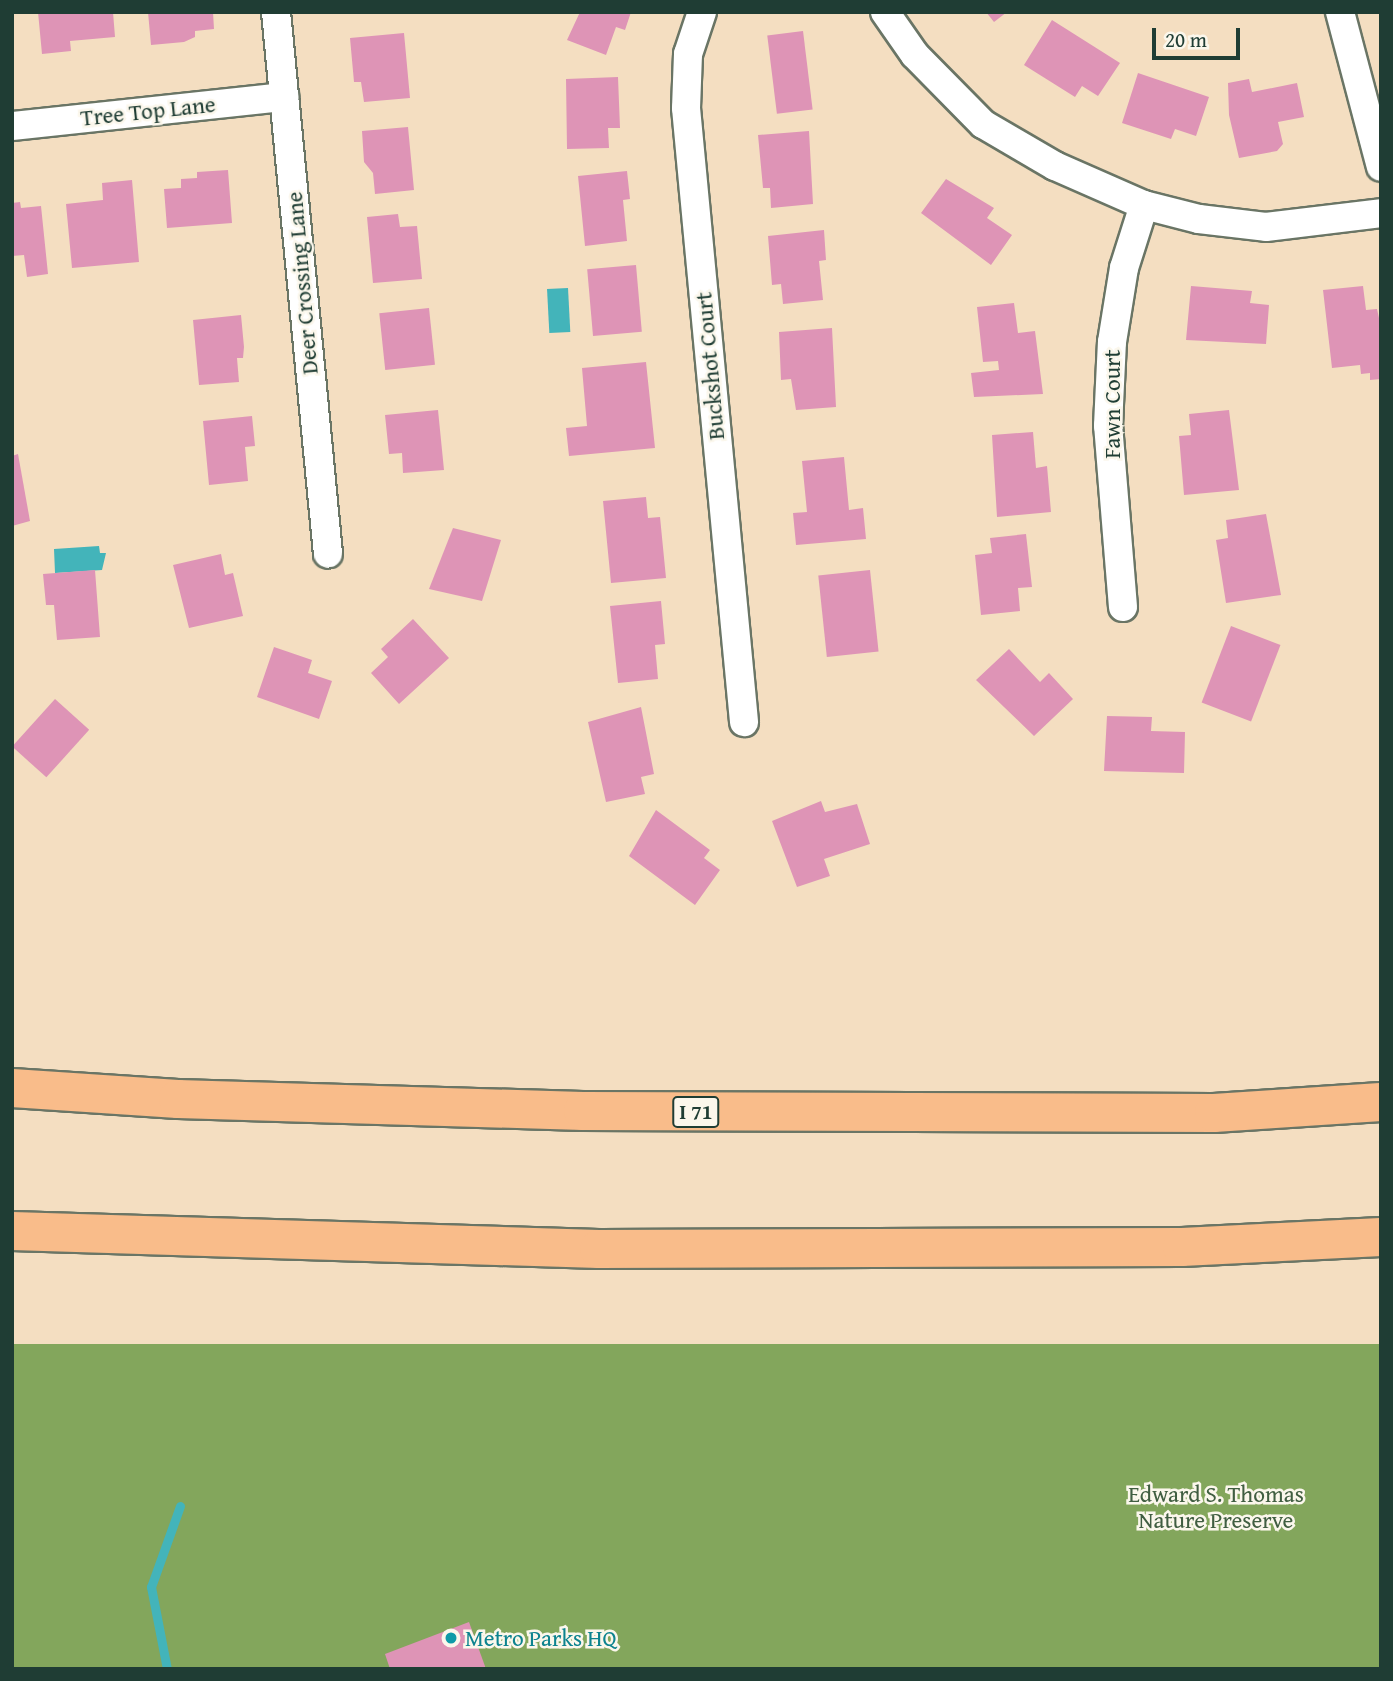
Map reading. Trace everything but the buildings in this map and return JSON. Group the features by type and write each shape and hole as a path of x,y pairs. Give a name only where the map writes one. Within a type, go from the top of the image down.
{"highway":[{"name":"I 71","path":"12,1088 178,1099 596,1111 1214,1113 1381,1102"},
{"path":"12,1231 600,1249 1182,1247 1381,1237"}],"street":[{"name":"Deer Crossing Lane","path":"276,12 328,554"},
{"name":"Buckshot Court","path":"702,12 688,54 686,108 744,722"},
{"path":"885,12 915,55 983,124 1055,166 1144,205 1199,219 1266,227 1381,214"},
{"path":"1340,12 1381,167"},
{"name":"Tree Top Lane","path":"12,125 284,97"},
{"name":"Fawn Court","path":"1123,607 1108,426 1112,342 1124,268 1144,205"}],"green space":[{"name":"Edward S. Thomas Nature Preserve","path":"12,1344 1381,1344 1381,1669 12,1669"}],"water":[{"path":"568,288 570,332 549,333 547,289"},
{"path":"99,546 100,553 106,553 102,570 55,573 54,549"}],"waterway":[{"path":"167,1669 151,1587 180,1506"}],"place":[{"name":"Metro Parks HQ","path":"451,1638"}]}
